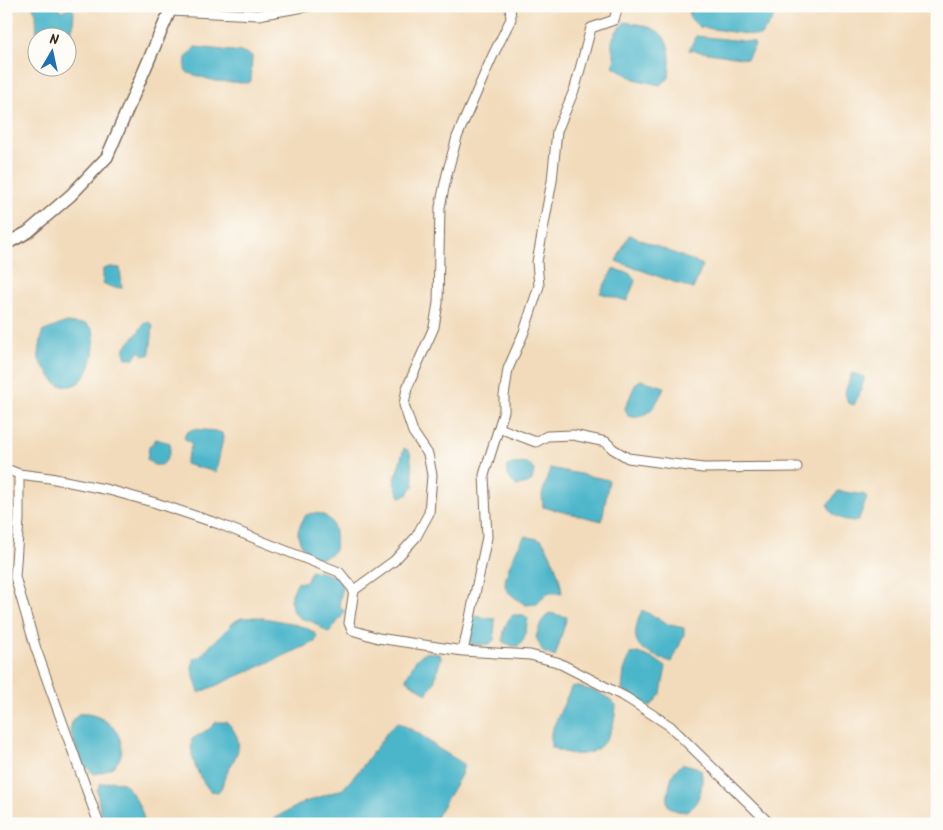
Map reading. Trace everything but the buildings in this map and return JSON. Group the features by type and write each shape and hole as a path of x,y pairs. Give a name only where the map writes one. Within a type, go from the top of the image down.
{"street":[{"path":"6,243 28,232 64,201 107,157 171,8 258,15 310,6"},
{"path":"510,6 511,19 467,114 447,174 440,207 438,303 434,328 407,388 404,405 414,432 428,454 432,475 429,513 416,537 394,561 354,590 349,623 352,630 378,638 463,651 530,655 557,662 627,698 670,726 770,824"},
{"path":"463,651 486,537 484,475 504,411 508,369 524,332 539,286 537,262 552,181 557,131 575,88 591,28 614,20 618,6"},
{"path":"499,428 536,442 547,436 573,436 606,442 613,449 628,458 703,468 797,467"},
{"path":"6,469 19,474 109,490 156,502 210,521 339,572 354,590"},
{"path":"19,474 19,519 15,577 36,649 99,824"}],"water":[{"path":"32,6 56,6 61,11 70,8 74,11 72,28 37,28 36,13"},
{"path":"690,6 779,6 770,24 760,36 699,27 689,17"},
{"path":"625,22 650,27 664,37 668,44 670,54 669,78 660,85 634,79 613,66 613,39 618,29"},
{"path":"696,36 753,42 755,45 747,59 689,50"},
{"path":"195,47 243,52 252,56 251,81 248,83 215,81 188,73 185,70 186,58"},
{"path":"629,235 703,265 693,289 616,261"},
{"path":"111,267 120,268 122,288 111,287 103,283 103,269"},
{"path":"613,269 631,274 635,281 627,301 600,293"},
{"path":"149,322 153,325 149,355 144,355 139,351 134,358 126,358 125,347 144,323"},
{"path":"64,323 86,324 93,330 94,348 90,367 86,375 73,385 64,386 54,381 40,362 39,357 42,332"},
{"path":"852,373 865,377 854,405 848,403 845,392"},
{"path":"641,380 665,387 655,405 647,414 635,417 628,416 625,408 636,383"},
{"path":"193,429 222,433 223,438 216,472 185,464 192,444 184,438 186,433"},
{"path":"156,439 170,443 166,461 161,465 154,465 147,460 149,447"},
{"path":"404,448 410,452 414,485 407,495 400,497 394,483"},
{"path":"528,463 534,470 532,480 528,484 517,486 509,477 507,466"},
{"path":"550,468 609,480 602,521 543,507 542,495"},
{"path":"838,491 865,495 867,498 858,521 840,518 832,513 828,505"},
{"path":"313,513 326,516 330,520 333,524 335,536 335,550 328,556 320,558 309,554 300,542 298,532 306,515"},
{"path":"525,536 542,540 555,565 561,586 562,593 547,593 537,604 525,605 506,589 505,584 511,562"},
{"path":"311,571 338,578 342,585 339,605 345,612 329,633 313,622 300,618 293,612 290,599 297,583 307,581"},
{"path":"642,610 670,625 684,628 684,635 672,662 651,654 639,645 636,639 636,631"},
{"path":"549,613 567,617 555,657 543,652 536,637 541,622"},
{"path":"513,615 524,615 528,619 524,639 519,646 503,642 506,624"},
{"path":"475,616 495,619 494,640 490,644 472,645 468,640 470,620"},
{"path":"258,617 307,628 317,636 315,642 199,693 192,670 193,659 199,657 234,622 241,618"},
{"path":"429,652 440,654 441,658 434,683 426,694 406,679 418,658"},
{"path":"638,653 656,660 666,667 661,693 652,705 647,706 622,689 624,671 630,654"},
{"path":"572,686 596,692 607,697 616,705 614,719 605,741 588,753 577,754 551,747 551,732"},
{"path":"78,714 93,715 105,721 114,729 120,739 122,750 118,761 109,769 94,774 81,763 70,730 72,722"},
{"path":"216,722 227,722 237,736 238,743 236,754 219,792 210,791 202,779 193,760 191,746 192,739 209,729"},
{"path":"397,722 418,733 439,749 464,764 461,775 432,824 263,824 305,802 343,789"},
{"path":"684,764 701,770 701,787 696,803 691,808 677,811 668,806 667,801 675,770"},
{"path":"113,781 124,783 131,792 140,807 144,824 102,824 97,790 100,784"}]}
